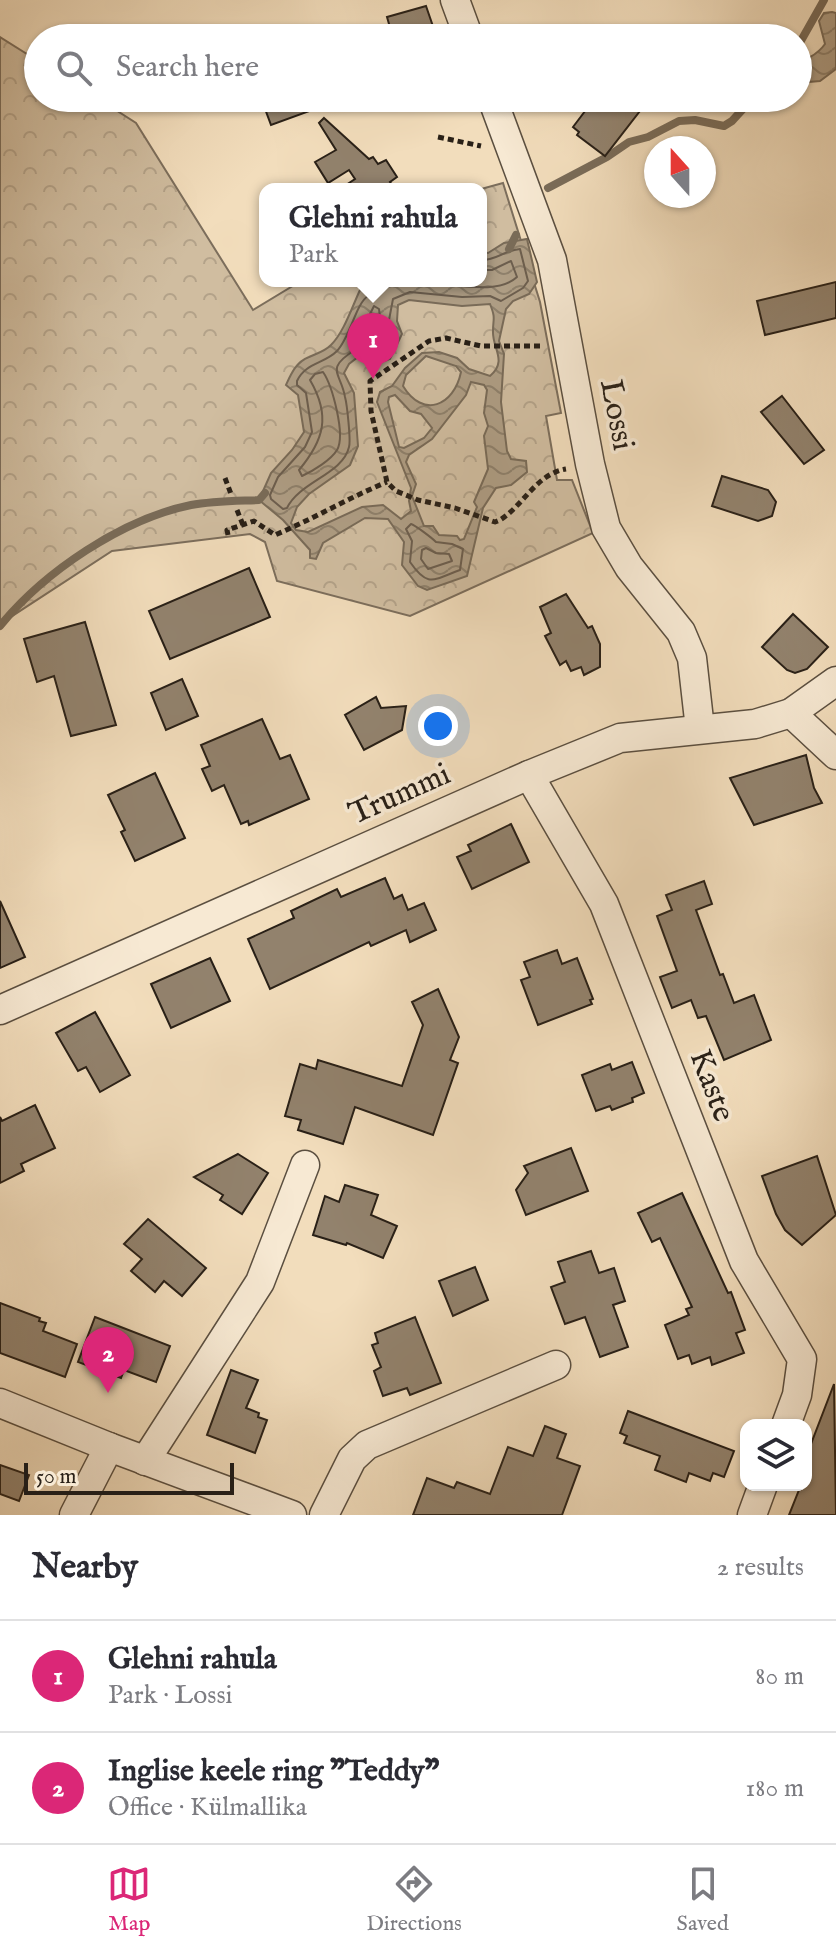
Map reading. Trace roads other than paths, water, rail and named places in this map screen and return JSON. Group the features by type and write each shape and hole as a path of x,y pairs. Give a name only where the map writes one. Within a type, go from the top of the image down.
{"street":[{"path":"455,0 464,24"},
{"name":"Lossi","path":"497,112 552,260 590,464 606,528 629,567 681,632 692,658 700,729"},
{"name":"Trummi","path":"0,1010 529,775 620,738 755,724 791,713 836,681"},
{"path":"791,713 836,755"},
{"name":"Kaste","path":"529,775 604,904 744,1261 802,1359 797,1395 788,1419"},
{"path":"145,1461 260,1282 305,1165"},
{"path":"324,1515 352,1459 367,1445 556,1365"},
{"path":"0,1403 292,1515"},
{"path":"74,1515 109,1447"},
{"path":"752,1515 761,1491"}],"water":[{"path":"824,13 836,13 836,69 820,81 812,82 812,56 825,44 819,21"},
{"path":"527,239 537,282 529,294 513,301 506,309 499,341 504,354 501,402 507,451 511,459 526,461 527,472 511,485 496,488 483,508 467,576 427,590 418,586 402,565 404,542 388,519 365,518 323,543 316,559 310,558 310,550 283,520 259,500 271,473 304,432 298,395 286,385 292,373 304,359 326,349 336,340 360,290 366,287 487,287 488,253 504,243","holes":["409,300 462,306 490,304 494,316 493,337 498,365 490,376 469,369 457,358 439,352 422,353 405,368 392,386 380,392 377,402 411,488 411,511 401,519 383,505 362,507 308,532 296,530 291,523 297,507 309,494 350,465 358,446 354,393 344,373 358,357 375,364 390,359 402,334 397,321 398,305","426,356 456,366 461,372 452,393 437,404 420,403 403,386 406,375","471,382 484,385 487,390 484,413 488,426 484,436 488,469 474,502 477,507 464,539 460,540 457,536 439,535 433,526 424,526 412,496 416,484 406,462 409,455 432,439 466,395","395,395 410,411 421,414 432,428 424,438 404,448 399,447 388,402 389,397"]}],"waterway":[{"path":"810,24 824,0"},
{"path":"548,188 629,142 648,137 679,121 695,120 724,126 740,112"},
{"path":"509,249 516,235"},
{"path":"0,626 39,586 86,550 112,535 165,512 191,505 259,500 265,493"}],"place":[{"name":"Glehni rahula","path":"373,379"},
{"name":"Inglise keele ring \"Teddy\"","path":"108,1393"}]}
